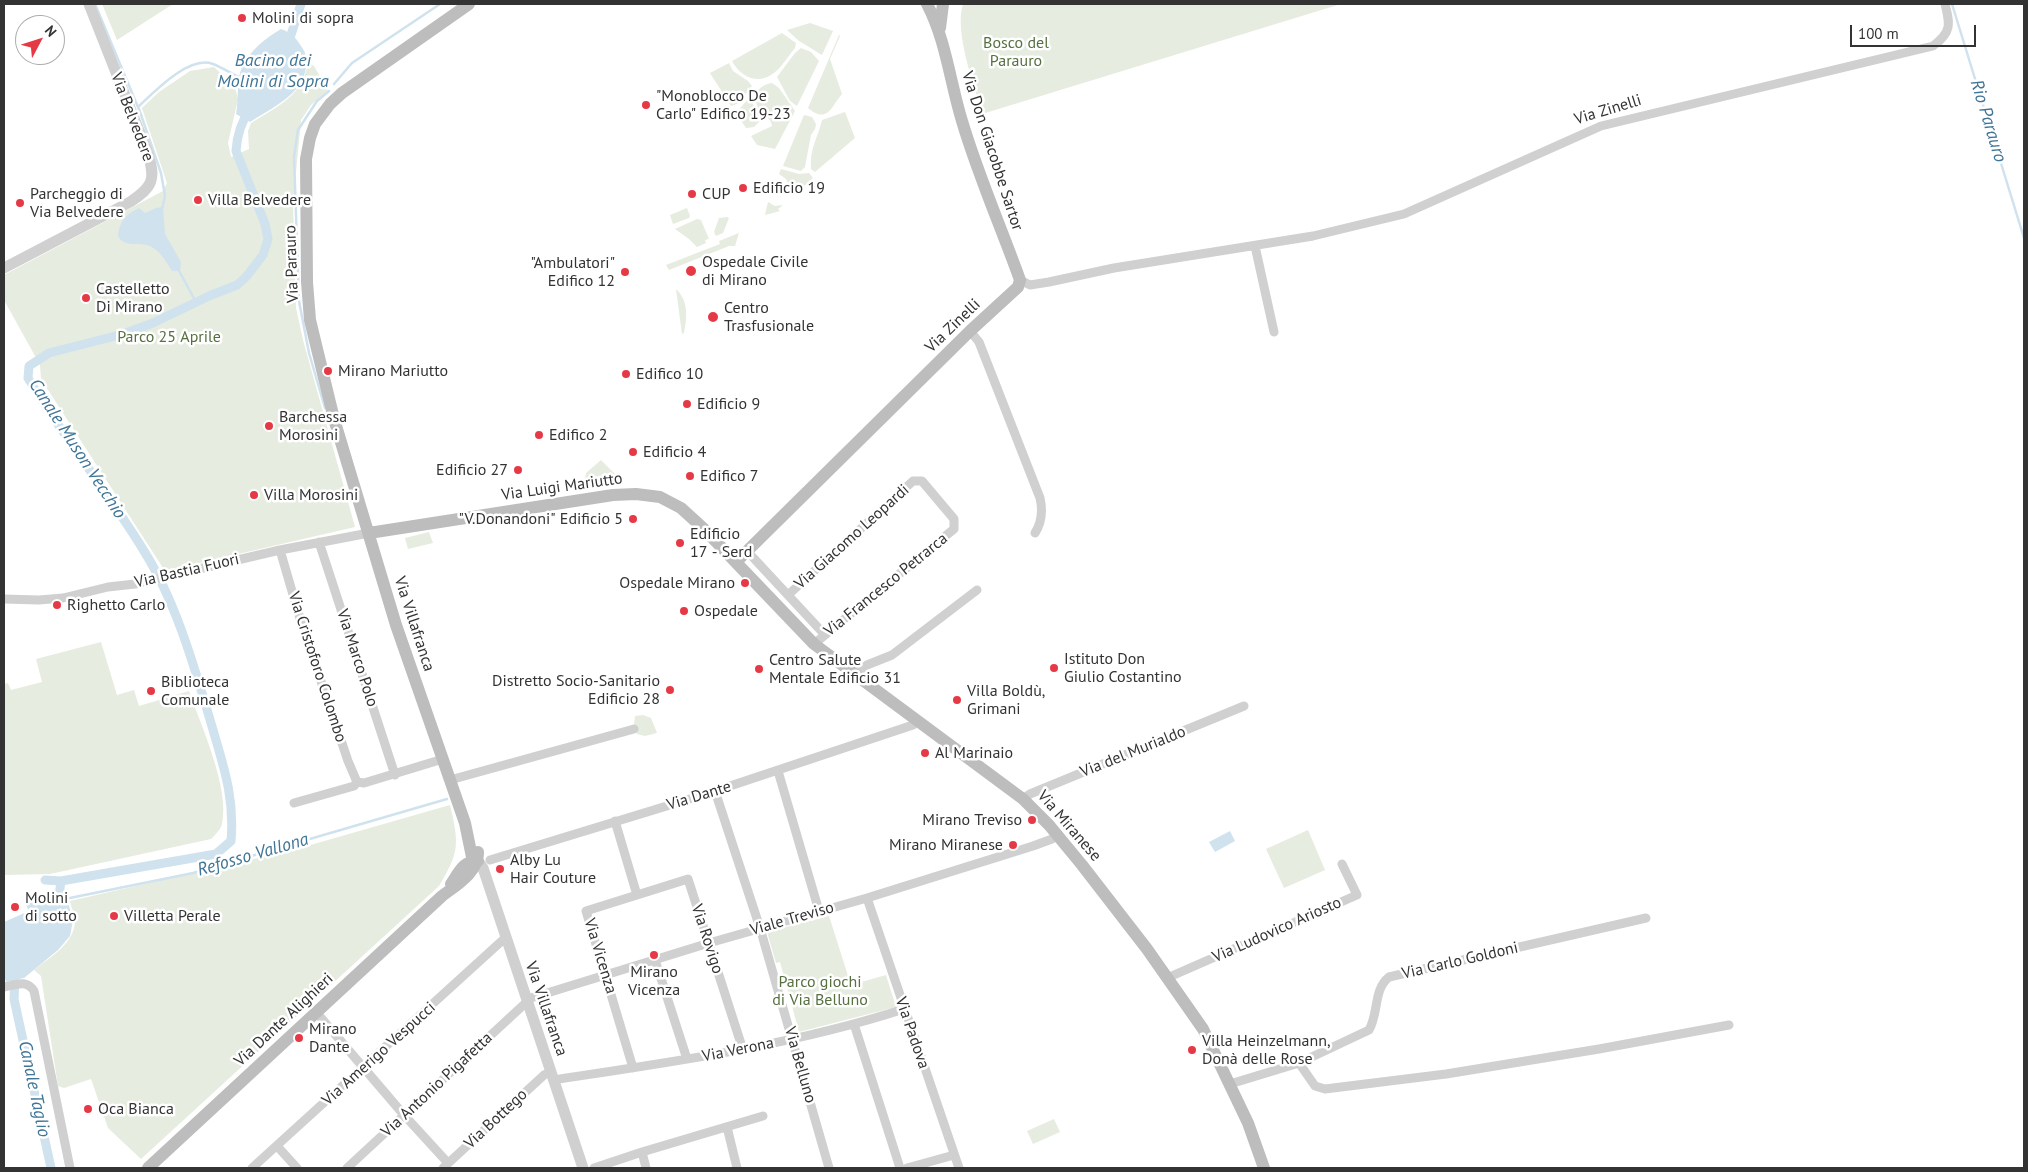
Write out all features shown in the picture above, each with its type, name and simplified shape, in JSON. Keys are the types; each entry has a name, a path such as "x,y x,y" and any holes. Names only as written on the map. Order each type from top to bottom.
{"main road":[{"name":"Via Parauro","path":"369,533 334,419 310,320 307,282 306,169 310,138 315,124 324,111 342,92 469,4"},
{"name":"Via Don Giacobbe Sartor","path":"927,4 940,31 963,123 1020,280"},
{"name":"Via Don Giacobbe Sartor","path":"940,31 943,4"},
{"name":"Via Zinelli","path":"736,562 970,331 1018,287 1020,280"},
{"name":"Via Luigi Mariutto","path":"369,533 613,494 647,494 660,497 681,508 736,562"},
{"name":"Via Villafranca","path":"369,533 396,625 450,780 466,823 484,860"},
{"name":"Via Miranese","path":"736,562 814,644 1023,799 1057,834 1096,883 1203,1029 1248,1123 1264,1168"},
{"name":"Via Villafranca","path":"459,870 465,847 466,823"},
{"path":"459,870 471,861 484,860"},
{"name":"Via Dante Alighieri","path":"148,1168 442,896 484,860"},
{"name":"Via Dante Alighieri","path":"442,896 459,870"}],"street":[{"name":"Via Belvedere","path":"4,268 130,202 151,184 153,172 147,151 88,4"},
{"name":"Via Zinelli","path":"1020,280 1030,285 1114,268 1313,236 1404,214 1601,126 1933,46 1948,32 1949,21 1945,4"},
{"path":"1255,246 1274,332"},
{"path":"970,331 979,342 1040,498 1042,506 1040,524 1035,533"},
{"name":"Via Giacomo Leopardi","path":"788,595 917,480"},
{"name":"Via Francesco Petrarca","path":"814,644 954,529 954,519 922,481 917,480"},
{"name":"Via Bastia Fuori","path":"4,599 39,600 63,598 108,587 135,584 280,550 369,533"},
{"name":"Via Marco Polo","path":"319,542 394,774"},
{"name":"Via Cristoforo Colombo","path":"280,550 301,622 348,761 357,782"},
{"path":"748,551 825,635"},
{"path":"854,675 867,665 892,655 977,590"},
{"name":"Via del Murialdo","path":"1023,799 1030,794 1244,706"},
{"name":"Via Dante","path":"484,860 778,771 913,726 917,720"},
{"path":"450,780 634,729"},
{"path":"294,803 354,786 357,782 364,783 443,759"},
{"path":"778,771 819,911"},
{"name":"Via Belluno","path":"715,791 760,928 829,1168"},
{"path":"615,821 637,895"},
{"name":"Viale Treviso","path":"526,1001 606,974 866,898 1033,846 1057,834"},
{"name":"Via Villafranca","path":"484,860 483,868 505,938 583,1168"},
{"name":"Via Ludovico Ariosto","path":"1167,978 1357,895 1342,864"},
{"name":"Via Rovigo","path":"637,895 688,880 743,1050"},
{"name":"Via Vicenza","path":"633,1068 586,911 637,895"},
{"name":"Via Padova","path":"866,898 958,1168"},
{"name":"Via Carlo Goldoni","path":"1230,1084 1299,1063 1369,1030 1373,1023 1378,992 1383,982 1390,977 1646,918"},
{"name":"Via Amerigo Vespucci","path":"252,1168 505,938"},
{"name":"Via Verona","path":"655,960 687,1059"},
{"path":"4,987 25,983 30,985 34,991 70,1168"},
{"name":"Via Antonio Pigafetta","path":"347,1168 526,1001"},
{"name":"Via Verona","path":"552,1076 633,1068 743,1050 854,1024 904,1009"},
{"path":"316,1012 446,1166"},
{"path":"854,1024 900,1168"},
{"path":"1299,1063 1315,1086 1322,1089 1446,1074 1729,1025"},
{"name":"Via Bottego","path":"446,1166 544,1075 552,1076"},
{"path":"594,1168 763,1116"},
{"path":"727,1127 737,1168"},
{"path":"277,1146 297,1168"},
{"path":"642,1152 646,1168"},
{"path":"907,1168 954,1155"}],"green space":[{"path":"102,4 173,4 117,40"},
{"name":"Bosco del Parauro","path":"963,4 1341,4 982,114 963,43 961,16"},
{"path":"810,23 833,31 822,55 799,41 787,30"},
{"path":"782,33 796,43 795,48 771,75 765,78 754,79 743,74 735,66 732,61"},
{"path":"839,35 830,59 842,94 829,112 820,115 808,108"},
{"path":"801,48 811,52 819,61 797,106 790,101 777,77"},
{"name":"Parco 25 Aprile","path":"308,62 314,66 328,90 311,105 301,120 293,204 296,308 303,340 355,527 165,571 41,379 40,365 4,300 4,275 163,191 167,183 142,108 159,92 190,71 214,67 235,87 238,99 228,143 231,157 249,149 248,131 251,123 280,105 295,92 305,74"},
{"path":"729,63 733,71 752,86 737,104 731,106 710,73"},
{"path":"772,83 779,88 795,111 775,149 757,145 751,136 772,126 769,119 757,106 756,97 759,89"},
{"path":"748,99 751,100 761,120 754,127 746,128 736,113"},
{"path":"845,112 855,138 815,172 811,169 811,156 822,120"},
{"path":"804,115 812,117 816,124 811,135 805,167 801,171 783,166"},
{"path":"781,169 799,174 809,173 813,178 794,195 786,179 779,174"},
{"path":"768,202 775,206 783,205 778,209 780,211 765,215"},
{"path":"687,208 689,218 673,224 670,215"},
{"path":"719,218 729,218 723,233 716,236 714,232"},
{"path":"697,219 701,220 709,239 705,240 706,243 697,247 675,229"},
{"path":"739,233 735,246 729,246 669,270 666,265 720,244 719,241"},
{"path":"676,289 683,299 686,310 684,333 682,334"},
{"path":"601,460 616,475 591,481 585,479 586,473"},
{"path":"429,532 433,543 408,549 405,538"},
{"path":"101,642 117,695 134,690 139,706 189,691 218,775 223,809 221,826 211,839 50,874 4,875 4,684 8,683 11,690 42,682 36,659"},
{"path":"643,715 651,718 657,733 645,736 637,734 634,725 635,716"},
{"path":"450,805 455,829 456,847 451,864 439,886 141,1159 108,1128 91,1079 64,1088 58,1086 41,976 34,970 54,955 71,936 75,920 70,901 293,850"},
{"path":"1308,830 1325,870 1284,888 1266,849"},
{"name":"Parco giochi di Via Belluno","path":"829,916 851,985 886,975 896,1007 799,1032 780,962 776,963 767,932"},
{"path":"1054,1119 1060,1132 1033,1144 1027,1131"}],"water":[{"name":"Bacino dei Molini di Sopra","path":"281,29 294,37 304,51 306,67 304,77 285,100 250,122 236,114 240,72 245,61 254,50 264,40"},
{"path":"163,207 165,234 181,262 180,271 172,271 155,249 143,244 124,242 118,236 122,222 134,211 139,208 145,213"},
{"path":"1230,831 1235,841 1215,852 1209,842"},
{"path":"47,894 66,896 73,920 70,936 58,950 24,978 6,982 4,976 4,922 29,911 25,903"}],"waterway":[{"path":"95,4 140,112 161,173 165,196 162,209"},
{"name":"Canale Muson Vecchio","path":"288,44 301,4"},
{"name":"Refosso Vallona","path":"334,84 352,63 440,4"},
{"name":"Rio Parauro","path":"1952,4 2024,238"},
{"path":"138,107 172,76 193,65 213,64 241,78"},
{"name":"Refosso Vallona","path":"325,408 309,353 299,301 294,157 298,130 317,101 329,91"},
{"name":"Canale Muson Vecchio","path":"45,880 61,881 216,854 231,841 230,795 224,767 191,657 166,591 130,529 28,378 29,366 49,353 123,334 153,323 209,296 237,285 246,277 263,255 268,239 265,224 236,151 240,129 250,109"},
{"path":"178,269 196,302"},
{"name":"Refosso Vallona","path":"65,899 193,873 447,799"},
{"path":"55,905 59,896 61,881"},
{"name":"Canale Taglio","path":"15,978 14,999 51,1168"}],"place":[{"name":"Molini di sopra","path":"242,18"},
{"name":"\"Monoblocco De Carlo\" Edifico 19-23","path":"646,105"},
{"name":"Edificio 19","path":"743,188"},
{"name":"CUP","path":"692,194"},
{"name":"Villa Belvedere","path":"198,200"},
{"name":"Parcheggio di Via Belvedere","path":"20,203"},
{"name":"Ospedale Civile di Mirano","path":"691,271"},
{"name":"\"Ambulatori\" Edifico 12","path":"625,272"},
{"name":"Castelletto Di Mirano","path":"86,298"},
{"name":"Centro Trasfusionale","path":"713,317"},
{"name":"Mirano Mariutto","path":"328,371"},
{"name":"Edifico 10","path":"626,374"},
{"name":"Edificio 9","path":"687,404"},
{"name":"Barchessa Morosini","path":"269,426"},
{"name":"Edifico 2","path":"539,435"},
{"name":"Edificio 4","path":"633,452"},
{"name":"Edificio 27","path":"518,470"},
{"name":"Edifico 7","path":"690,476"},
{"name":"Villa Morosini","path":"254,495"},
{"name":"\"V.Donandoni\" Edificio 5","path":"633,519"},
{"name":"Edificio 17 - Serd","path":"680,543"},
{"name":"Ospedale Mirano","path":"745,583"},
{"name":"Righetto Carlo","path":"57,605"},
{"name":"Ospedale","path":"684,611"},
{"name":"Istituto Don Giulio Costantino","path":"1054,668"},
{"name":"Centro Salute Mentale Edificio 31","path":"759,669"},
{"name":"Distretto Socio-Sanitario Edificio 28","path":"670,690"},
{"name":"Biblioteca Comunale","path":"151,691"},
{"name":"Villa Boldù, Grimani","path":"957,700"},
{"name":"Al Marinaio","path":"925,753"},
{"name":"Mirano Treviso","path":"1032,820"},
{"name":"Mirano Miranese","path":"1013,845"},
{"name":"Alby Lu Hair Couture","path":"500,869"},
{"name":"Molini di sotto","path":"15,907"},
{"name":"Villetta Perale","path":"114,916"},
{"name":"Mirano Vicenza","path":"654,955"},
{"name":"Mirano Dante","path":"299,1038"},
{"name":"Villa Heinzelmann, Donà delle Rose","path":"1192,1050"},
{"name":"Oca Bianca","path":"88,1109"}]}
